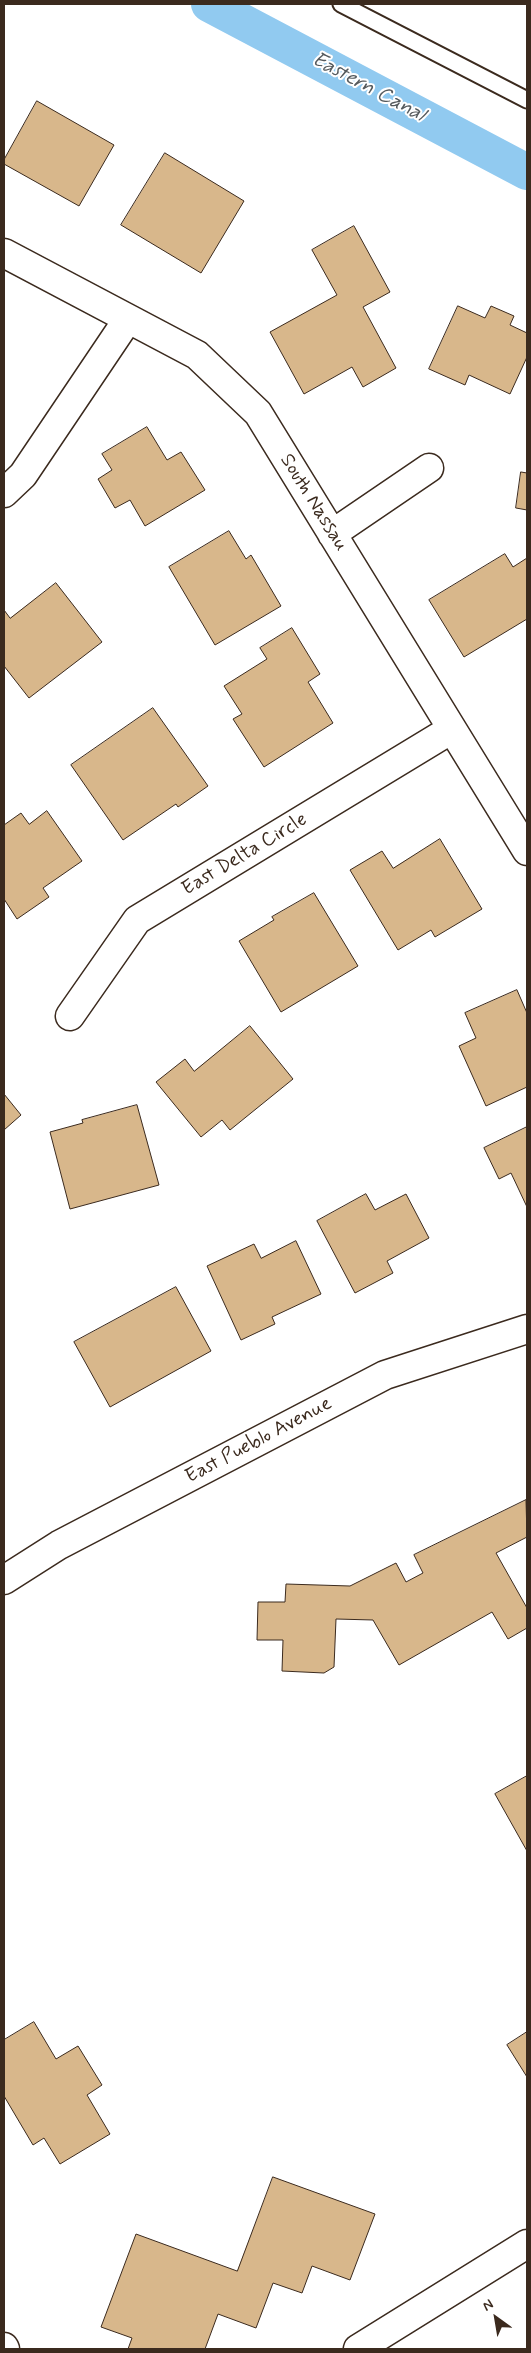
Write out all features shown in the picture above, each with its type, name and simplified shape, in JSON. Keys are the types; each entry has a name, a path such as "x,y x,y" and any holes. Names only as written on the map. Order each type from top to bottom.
{"street":[{"name":"South Nassau","path":"4,254 197,354 258,413 527,851"},
{"path":"4,493 22,475 128,319"},
{"path":"332,534 430,468"},
{"name":"East Delta Circle","path":"70,1016 138,920 452,729"},
{"name":"East Pueblo Avenue","path":"4,1580 59,1545 385,1375 527,1329"},
{"path":"358,2349 527,2244"}],"lane":[{"path":"341,4 527,100"}],"building":[{"path":"37,101 114,145 79,206 4,164 4,160"},
{"path":"165,153 244,201 201,273 121,225"},
{"path":"354,226 390,292 363,307 396,368 363,387 352,367 304,394 270,332 337,295 312,250"},
{"path":"458,306 485,318 491,306 514,316 510,325 527,333 527,357 510,394 469,375 465,385 429,369"},
{"path":"147,427 167,460 181,452 205,490 145,526 130,500 115,508 98,479 112,470 102,454"},
{"path":"521,472 527,473 527,510 516,508"},
{"path":"229,531 246,559 251,555 281,606 215,645 169,567"},
{"path":"505,554 513,567 527,558 527,619 464,657 429,600"},
{"path":"56,583 102,642 29,698 4,666 4,610 10,618"},
{"path":"292,628 320,674 308,682 333,723 264,767 233,719 242,714 224,686 267,659 260,648"},
{"path":"153,708 208,786 178,807 176,804 123,840 71,765"},
{"path":"47,811 82,861 43,888 49,897 17,919 4,899 4,825 21,813 29,824"},
{"path":"440,839 482,909 435,937 431,930 398,950 350,870 382,851 393,868"},
{"path":"314,893 358,966 281,1012 239,941 274,920 272,917"},
{"path":"517,990 527,1013 527,1087 486,1106 459,1046 476,1038 465,1013"},
{"path":"250,1026 293,1079 230,1130 222,1120 201,1137 156,1082 185,1059 194,1071"},
{"path":"4,1094 21,1115 4,1130"},
{"path":"137,1105 159,1185 70,1209 50,1132 83,1123 82,1120"},
{"path":"527,1127 527,1207 511,1173 499,1179 484,1148"},
{"path":"366,1194 375,1210 406,1194 429,1238 387,1261 393,1273 355,1293 317,1221"},
{"path":"296,1241 321,1294 272,1317 275,1324 241,1340 207,1266 254,1244 261,1258"},
{"path":"176,1287 211,1351 110,1407 74,1342"},
{"path":"526,1500 527,1537 496,1553 527,1608 527,1628 508,1639 492,1612 399,1665 373,1620 336,1619 334,1667 324,1673 282,1671 283,1640 257,1640 258,1602 285,1602 286,1584 350,1586 396,1563 406,1582 423,1573 414,1555"},
{"path":"527,1776 527,1851 495,1794"},
{"path":"34,2022 56,2059 78,2046 102,2085 87,2095 110,2134 60,2164 44,2138 33,2145 4,2096 4,2040"},
{"path":"527,2032 527,2077 507,2045"},
{"path":"273,2177 375,2214 350,2280 312,2266 302,2293 273,2283 256,2328 218,2314 205,2349 128,2349 132,2338 101,2327 136,2234 237,2271"}],"waterway":[{"name":"Eastern Canal","path":"209,4 527,172"}]}
